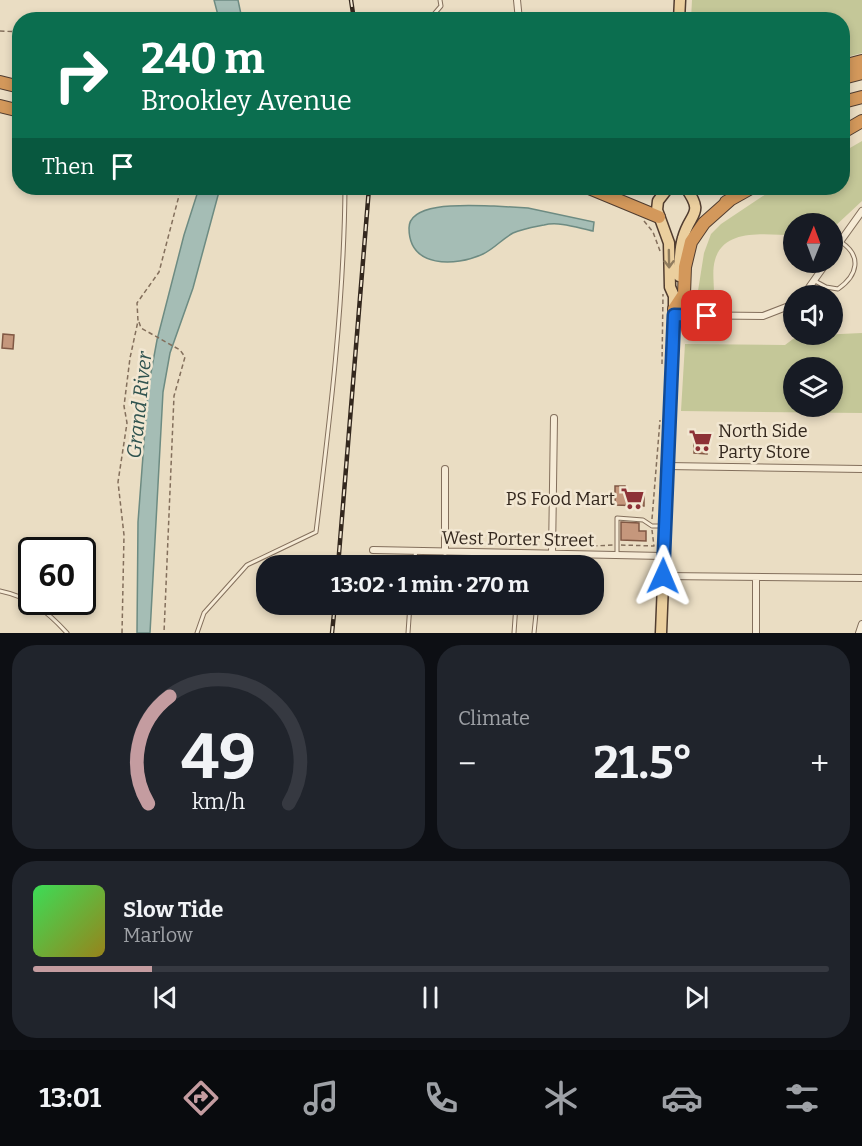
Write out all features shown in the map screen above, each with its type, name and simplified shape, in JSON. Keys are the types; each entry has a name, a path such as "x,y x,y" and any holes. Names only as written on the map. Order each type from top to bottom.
{"highway":[{"path":"609,195 661,220"},
{"path":"691,221 738,195"},
{"path":"674,307 684,294 686,259 691,242 704,223 731,199"}],"main road":[{"path":"663,195 657,204 669,243 670,286 674,307"},
{"path":"661,633 674,307 679,288 680,248 696,206 690,195"},
{"path":"661,220 675,227 691,221"}],"street":[{"path":"843,237 862,211"},
{"path":"812,285 820,273"},
{"path":"674,307 763,316 783,308"},
{"path":"552,554 554,418"},
{"path":"667,466 862,469"},
{"path":"445,469 445,552"},
{"name":"West Porter Street","path":"373,550 663,556"},
{"path":"663,576 862,579"},
{"path":"756,577 756,633"},
{"path":"859,633 862,624"}],"lane":[{"path":"197,633 204,614 247,565 316,532 328,431 345,241 345,195"},
{"path":"815,281 826,287 837,289 852,275 856,257 853,249 843,243"},
{"path":"617,555 617,518 644,520 652,526 664,526"},
{"path":"0,591 23,596 54,619 67,633"},
{"path":"408,633 409,615"},
{"path":"514,633 515,615"},
{"path":"534,633 536,615"}],"path":[{"path":"122,633 124,535 118,482 127,423 124,405 130,358 138,321 137,303 159,272 179,195"},
{"path":"646,213 644,221 653,232 661,256"},
{"path":"662,366 663,287"},
{"path":"138,321 141,328 155,338 180,350 185,357 174,396 164,633"},
{"path":"593,546 654,546 652,526 660,411"}],"green space":[{"path":"692,0 862,0 862,53 850,56 850,12 691,12"},
{"path":"862,141 862,201 843,219 843,213 783,213 783,235 748,235 727,242 720,249 715,260 714,293 698,291 704,253 711,234 721,224 764,195 850,195 850,148"},
{"path":"862,333 862,413 843,413 843,357 783,357 783,412 681,411 685,344 843,345 843,334"}],"water":[{"path":"214,0 238,0 241,12 217,12"},
{"name":"Grand River","path":"197,195 218,195 193,288 170,353 163,392 150,633 137,633 138,522 148,389 157,340"},
{"path":"444,206 528,208 594,222 593,231 556,224 532,227 513,233 483,254 460,261 447,262 425,257 417,251 411,241 409,228 412,219 419,213"}],"building":[{"path":"3,334 14,335 13,349 2,348"},
{"path":"694,433 705,433 707,454 694,453"},
{"path":"615,486 625,486 625,491 644,492 644,506 615,505"},
{"path":"621,522 639,523 639,531 646,531 646,541 621,540"}],"railway":[{"path":"351,0 353,12"},
{"path":"339,555 368,195"},
{"path":"332,633 334,615"}],"place":[{"name":"North Side Party Store","path":"700,441"},
{"name":"PS Food Mart","path":"633,499"}],"route":[{"path":"663,576 674,315 707,316"}]}
